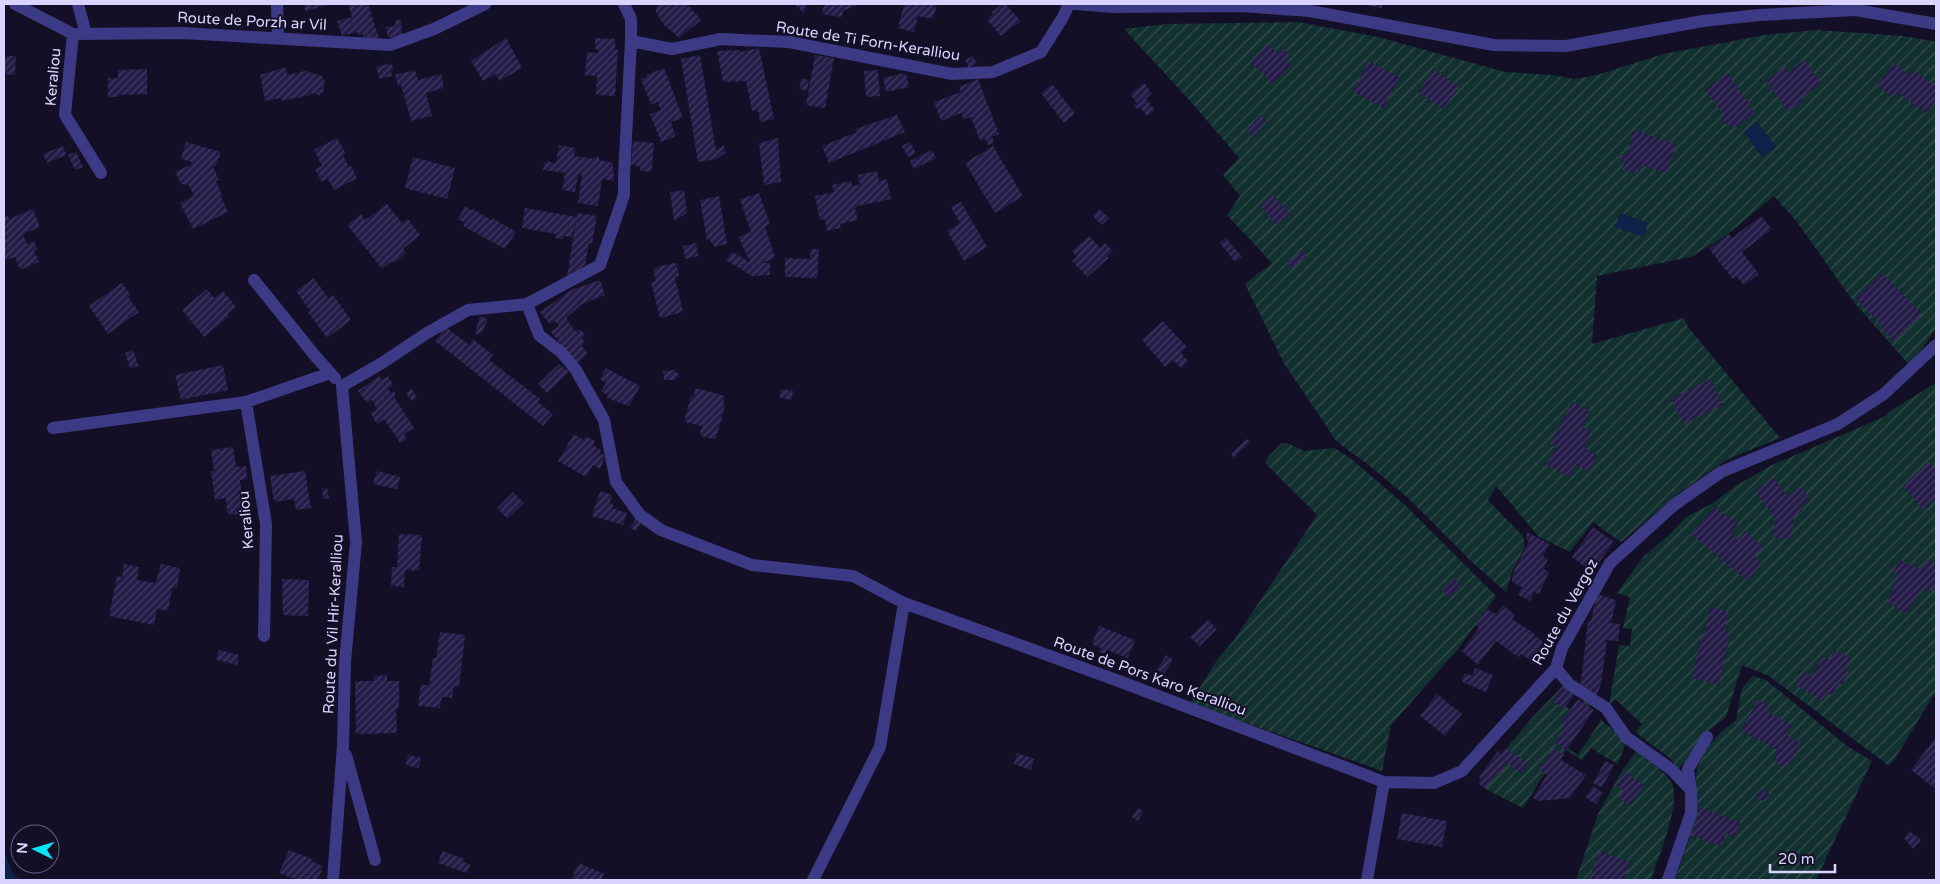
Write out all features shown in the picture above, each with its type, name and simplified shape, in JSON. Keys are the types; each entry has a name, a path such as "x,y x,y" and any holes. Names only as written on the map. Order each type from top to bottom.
{"street":[{"name":"Route de Porzh ar Vil","path":"15,4 73,34 183,33 390,45 434,29 485,4"},
{"path":"78,4 86,34"},
{"path":"278,4 278,38"},
{"path":"254,280 316,358 342,386 468,310 527,304 600,265 624,195 631,19 624,4"},
{"name":"Route de Ti Forn-Keralliou","path":"631,41 672,49 721,39 789,42 952,74 993,72 1041,52 1069,4"},
{"path":"1075,4 1116,7 1240,6 1310,11 1494,45 1566,46 1758,9 1856,10 1936,24"},
{"name":"Keraliou","path":"73,34 65,115 101,173"},
{"name":"Route de Pors Karo Keralliou","path":"527,304 539,335 561,352 576,370 604,420 616,482 640,515 661,530 752,565 853,576 904,603 1124,683 1384,782"},
{"name":"Route du Vergoz","path":"1384,782 1434,783 1462,771 1556,668 1562,648 1610,563 1674,505 1721,472 1838,424 1884,394 1936,345"},
{"path":"53,428 246,402 330,373"},
{"name":"Route du Vil Hir-Keralliou","path":"332,880 343,746 345,662 356,542 342,386"},
{"name":"Keraliou","path":"246,402 266,524 264,636"},
{"path":"813,880 880,747 904,603"},
{"path":"1556,668 1569,684 1606,708 1626,737 1672,770 1691,790"},
{"path":"1668,880 1691,813 1691,790 1688,769 1707,736"},
{"path":"343,746 375,860"},
{"path":"1367,880 1384,782"}],"green space":[{"path":"1298,22 1378,37 1505,72 1553,75 1574,79 1597,75 1663,54 1765,35 1816,30 1904,36 1936,42 1936,328 1910,366 1853,301 1797,222 1774,196 1724,237 1691,257 1597,276 1592,344 1684,318 1688,327 1780,438 1728,459 1679,493 1621,542 1593,522 1570,552 1539,537 1496,486 1488,500 1523,536 1525,547 1512,572 1506,592 1473,563 1408,498 1337,442 1285,365 1245,284 1272,263 1227,215 1240,196 1223,175 1239,158 1124,29 1167,24"},
{"path":"1936,383 1936,691 1893,762 1888,765 1769,676 1742,665 1726,717 1702,736 1685,762 1678,769 1671,759 1635,732 1642,724 1615,699 1609,705 1619,645 1630,646 1632,629 1623,628 1630,597 1617,593 1643,557 1670,534 1686,517 1713,503 1737,485 1772,465 1886,416 1890,411"},
{"path":"1282,443 1287,443 1304,451 1334,448 1350,458 1404,504 1496,596 1458,649 1391,725 1382,771 1190,703 1217,660 1234,640 1317,515 1265,463"},
{"path":"1752,676 1766,680 1847,746 1872,761 1816,880 1675,880 1689,839 1693,818 1697,768 1706,748 1736,720 1742,689"},
{"path":"1564,685 1574,692 1565,706 1576,713 1586,700 1590,704 1574,728 1568,748 1578,755 1601,720 1627,741 1617,764 1591,748 1582,760 1566,750 1552,775 1546,771 1523,808 1487,790 1479,781 1531,719"},
{"path":"1636,752 1664,773 1671,782 1674,791 1672,816 1651,880 1576,880 1598,814 1623,769"}],"water":[{"path":"1757,122 1776,147 1762,157 1744,132"},
{"path":"1620,213 1648,223 1644,237 1615,227"},
{"path":"4,851 10,866 10,874 13,874 20,880 4,880"}],"building":[{"path":"304,4 331,4 305,11"},
{"path":"348,4 368,4 379,38 364,39 363,34 358,35 357,32 342,36 337,21 352,17"},
{"path":"660,4 687,4 701,20 679,38 665,26 656,13 656,7"},
{"path":"794,4 806,4 804,13"},
{"path":"824,4 855,4 856,6 843,11 842,17 822,14"},
{"path":"904,4 937,4 933,19 918,16 914,32 898,28"},
{"path":"1002,4 1005,4 1021,21 1001,36 987,20 993,14 991,13"},
{"path":"1368,4 1382,4 1382,8 1368,6"},
{"path":"395,20 401,20 402,37 388,37 385,27 395,26"},
{"path":"506,38 522,68 499,81 496,74 483,81 471,61"},
{"path":"595,38 615,39 615,50 618,50 615,96 596,95 597,76 585,75 587,52 598,53 598,49 595,49"},
{"path":"1268,44 1278,53 1283,48 1290,54 1285,60 1291,66 1273,84 1250,62"},
{"path":"759,48 774,119 760,122 758,110 752,111 746,81 723,82 717,51 740,50 740,52"},
{"path":"700,55 716,150 724,145 725,153 717,159 698,162 681,59"},
{"path":"815,55 834,58 825,108 806,105"},
{"path":"16,56 15,75 4,74 4,58"},
{"path":"973,56 977,63 969,68 965,60"},
{"path":"1804,60 1821,83 1801,98 1803,100 1788,111 1766,81 1784,67 1788,72"},
{"path":"1368,61 1399,77 1384,108 1353,92"},
{"path":"391,63 394,70 391,71 392,76 380,79 376,67"},
{"path":"1894,63 1909,75 1914,70 1931,84 1936,78 1936,101 1926,114 1897,92 1892,97 1877,85"},
{"path":"286,67 287,75 305,71 322,76 325,81 323,92 319,95 309,93 310,95 282,101 281,98 265,101 260,75"},
{"path":"664,68 683,118 671,122 675,134 674,137 661,142 650,114 661,110 657,102 651,105 641,79"},
{"path":"147,69 147,94 108,97 108,78 118,78 118,70"},
{"path":"1434,69 1459,87 1443,109 1418,92"},
{"path":"415,70 418,80 441,74 444,88 426,93 432,116 411,121 401,85 398,86 395,75"},
{"path":"878,70 880,96 866,97 864,71"},
{"path":"906,73 909,87 886,92 883,78"},
{"path":"1727,73 1755,113 1737,127 1728,126 1721,117 1724,115 1705,90"},
{"path":"802,78 809,80 807,91 799,89"},
{"path":"978,79 999,134 992,137 994,143 988,145 985,139 980,141 971,117 964,120 961,113 941,121 934,102 961,92 959,87"},
{"path":"1144,83 1152,93 1146,99 1155,110 1147,116 1140,107 1137,109 1134,105 1137,103 1130,94"},
{"path":"1052,84 1075,114 1064,123 1041,93"},
{"path":"897,115 905,132 829,163 822,146 857,132 855,129"},
{"path":"1260,115 1267,121 1253,137 1247,131"},
{"path":"1634,130 1676,144 1667,173 1640,165 1637,174 1622,169 1625,160 1619,158 1620,154 1626,156"},
{"path":"337,138 346,154 343,155 349,167 351,166 357,178 334,190 328,179 322,182 315,169 322,166 314,150"},
{"path":"778,138 781,182 764,185 759,143"},
{"path":"633,141 654,143 652,170 649,172 641,171 639,166 631,165"},
{"path":"186,142 221,152 216,165 213,167 219,180 216,181 221,196 228,212 193,229 180,203 194,196 189,185 181,184 175,172 192,164 192,162 181,159"},
{"path":"910,142 916,153 908,157 902,146"},
{"path":"559,145 575,148 574,156 594,159 594,157 599,157 599,160 613,163 614,181 602,179 598,206 578,203 582,175 578,175 575,192 562,190 565,173 543,170 545,161 556,163"},
{"path":"63,146 66,155 47,163 43,154"},
{"path":"993,146 1023,196 995,213 965,163"},
{"path":"932,150 936,158 914,169 910,161"},
{"path":"76,152 83,167 75,170 68,155"},
{"path":"413,157 455,168 447,199 405,188"},
{"path":"877,171 879,181 887,179 891,199 857,206 855,209 858,220 840,224 841,228 827,231 825,219 820,220 815,196 834,192 832,185 851,181 852,186 860,185 858,175"},
{"path":"684,190 687,213 674,221 670,192"},
{"path":"759,193 770,224 765,226 775,258 762,263 770,263 770,275 752,276 726,260 732,252 751,263 738,237 751,232 740,199"},
{"path":"1273,195 1290,214 1276,225 1260,206"},
{"path":"719,196 727,244 715,247 709,239 707,240 700,200"},
{"path":"961,202 987,247 964,261 947,231 960,223 951,207"},
{"path":"387,204 402,223 408,219 420,235 403,249 406,253 394,263 392,261 382,269 347,225 361,214 365,220"},
{"path":"465,206 491,220 492,218 516,232 505,249 463,226 465,223 458,219"},
{"path":"525,208 577,217 577,213 597,216 592,244 589,243 585,265 567,277 576,220 572,237 555,238 556,234 522,228"},
{"path":"33,209 40,227 23,234 27,244 34,241 37,249 34,250 39,262 20,270 15,257 4,261 4,217 7,215 9,219"},
{"path":"1099,209 1109,218 1102,225 1093,216"},
{"path":"1761,216 1772,229 1742,252 1759,274 1744,285 1736,276 1733,279 1709,249 1729,234 1732,238"},
{"path":"1089,236 1100,248 1105,243 1113,251 1107,256 1109,258 1087,277 1072,261 1077,257 1072,251"},
{"path":"1226,238 1242,257 1235,262 1220,243"},
{"path":"696,243 698,256 685,259 683,246"},
{"path":"811,249 819,249 817,278 785,277 785,258 810,259"},
{"path":"1303,251 1307,257 1291,268 1287,262"},
{"path":"676,263 679,276 675,277 683,312 660,318 651,282 656,281 653,270 659,266"},
{"path":"1882,273 1922,314 1894,341 1855,298"},
{"path":"314,278 328,298 333,295 351,320 327,338 308,312 310,311 296,291"},
{"path":"600,280 605,295 582,304 567,317 567,320 576,332 580,329 585,335 582,338 585,343 582,346 588,354 577,364 551,332 559,326 555,321 550,324 540,312 571,290"},
{"path":"122,283 131,295 128,297 139,312 108,334 89,306"},
{"path":"207,289 214,298 223,291 236,307 228,314 229,316 204,337 182,310"},
{"path":"480,316 488,319 482,333 480,332 479,335 475,333"},
{"path":"1163,321 1187,347 1181,353 1188,361 1181,368 1173,360 1165,367 1142,340"},
{"path":"446,327 469,345 473,339 493,355 489,360 540,399 538,402 553,414 543,426 435,341"},
{"path":"133,350 139,366 130,368 125,353"},
{"path":"559,364 569,372 547,393 538,384"},
{"path":"223,365 228,390 181,400 175,375"},
{"path":"606,368 640,386 629,406 607,398 608,395 601,391 606,383 600,379"},
{"path":"676,370 676,373 679,373 679,377 676,377 676,380 664,380 663,371"},
{"path":"379,376 382,380 388,376 393,385 388,389 391,393 394,391 396,395 394,397 414,428 404,434 407,439 400,443 384,419 377,424 371,414 377,409 372,400 367,403 358,391"},
{"path":"1710,379 1723,405 1684,424 1671,399"},
{"path":"696,388 725,396 723,404 725,405 716,439 701,436 702,426 684,422 691,396 693,397"},
{"path":"412,389 417,398 412,401 406,393"},
{"path":"781,389 793,391 791,400 779,397"},
{"path":"1572,402 1590,411 1582,427 1592,432 1584,448 1597,455 1589,471 1575,465 1569,477 1547,465 1556,447 1550,444"},
{"path":"574,434 583,440 586,436 595,441 593,445 601,450 600,453 605,456 600,469 593,465 586,477 558,461"},
{"path":"1247,439 1250,442 1234,458 1231,454"},
{"path":"233,447 236,467 246,466 247,479 240,480 244,513 231,515 227,512 226,498 215,500 211,471 214,471 211,450"},
{"path":"1929,462 1936,470 1936,499 1923,510 1903,486"},
{"path":"305,471 311,508 296,510 294,499 274,502 270,476"},
{"path":"377,471 400,477 397,489 373,484"},
{"path":"1773,477 1787,496 1800,486 1810,499 1799,507 1803,511 1794,517 1790,540 1773,537 1775,518 1755,491"},
{"path":"327,488 329,498 323,499 322,489"},
{"path":"600,491 612,495 610,503 614,507 612,508 627,513 623,525 592,516"},
{"path":"513,492 524,503 507,519 497,508"},
{"path":"1716,506 1738,525 1731,533 1738,540 1745,531 1763,547 1755,557 1762,563 1747,581 1691,534"},
{"path":"636,518 641,523 636,531 630,528"},
{"path":"1593,527 1614,542 1592,572 1572,557"},
{"path":"1527,532 1549,544 1543,556 1548,559 1543,569 1549,572 1539,594 1534,592 1530,601 1518,595 1522,587 1512,582 1513,573 1529,541 1526,539"},
{"path":"399,534 422,535 419,571 405,570 404,587 391,586 392,567 397,567"},
{"path":"1900,560 1922,570 1926,562 1931,561 1936,564 1936,584 1931,592 1924,587 1906,614 1887,602 1894,589 1892,587 1899,575 1893,572"},
{"path":"124,564 139,567 137,580 156,583 161,564 180,568 177,588 172,588 168,611 157,609 154,625 109,616 117,576 122,577"},
{"path":"1454,578 1461,586 1449,597 1442,590"},
{"path":"282,579 309,580 308,616 283,615"},
{"path":"1597,594 1616,600 1611,623 1620,624 1618,641 1607,640 1601,684 1596,697 1580,689 1588,621 1591,621"},
{"path":"1503,605 1515,615 1512,619 1535,634 1527,645 1535,636 1550,647 1537,665 1521,654 1518,657 1496,641 1478,665 1462,651 1479,628 1475,625 1487,609 1496,614"},
{"path":"1711,607 1729,612 1725,630 1729,631 1728,644 1719,684 1692,678 1701,637 1703,638"},
{"path":"1208,620 1217,629 1200,646 1190,637"},
{"path":"1099,626 1135,640 1128,658 1107,650 1105,654 1099,652 1101,648 1092,644"},
{"path":"440,632 465,635 459,687 454,686 452,698 442,697 440,708 418,706 421,685 429,685 433,658 436,658"},
{"path":"219,650 239,655 237,665 216,660"},
{"path":"1835,650 1851,658 1845,668 1849,672 1842,685 1839,683 1833,695 1827,692 1822,701 1796,685 1804,671 1812,676 1823,656 1830,660"},
{"path":"1166,655 1173,660 1164,674 1157,670"},
{"path":"1475,668 1493,675 1486,692 1462,682 1465,673 1472,676"},
{"path":"387,675 387,681 399,681 399,709 396,709 397,733 356,734 355,681 374,681 374,676"},
{"path":"1562,687 1574,695 1564,709 1552,701"},
{"path":"1437,694 1462,714 1445,736 1420,716"},
{"path":"1578,699 1594,710 1566,751 1555,743 1565,726 1561,723"},
{"path":"1758,700 1769,706 1766,711 1792,725 1786,735 1801,743 1790,764 1778,766 1775,756 1778,750 1741,731"},
{"path":"1936,737 1936,789 1911,770"},
{"path":"1506,748 1528,763 1521,773 1505,762 1503,766 1505,768 1500,775 1497,773 1486,789 1478,783 1481,779 1479,777 1498,751 1502,754"},
{"path":"1553,748 1564,755 1561,760 1586,775 1570,798 1539,801 1533,798 1547,775 1539,770"},
{"path":"1017,753 1034,759 1031,770 1014,764"},
{"path":"408,755 421,758 419,768 406,765"},
{"path":"1605,761 1614,765 1602,788 1593,783"},
{"path":"1625,772 1644,785 1630,806 1618,797 1623,790 1616,785"},
{"path":"1593,786 1603,793 1596,804 1585,797"},
{"path":"1758,789 1769,793 1766,802 1755,798"},
{"path":"1138,808 1143,811 1138,821 1132,817"},
{"path":"1700,808 1740,822 1736,837 1726,834 1722,846 1691,836"},
{"path":"1402,813 1447,821 1442,847 1397,839"},
{"path":"1909,831 1921,840 1913,849 1904,838"},
{"path":"289,850 312,859 311,861 323,866 318,880 298,880 279,873"},
{"path":"442,851 464,859 463,862 470,864 467,873 438,863"},
{"path":"1599,851 1630,862 1624,880 1589,880"},
{"path":"579,863 604,874 602,879 606,880 571,880"}]}
